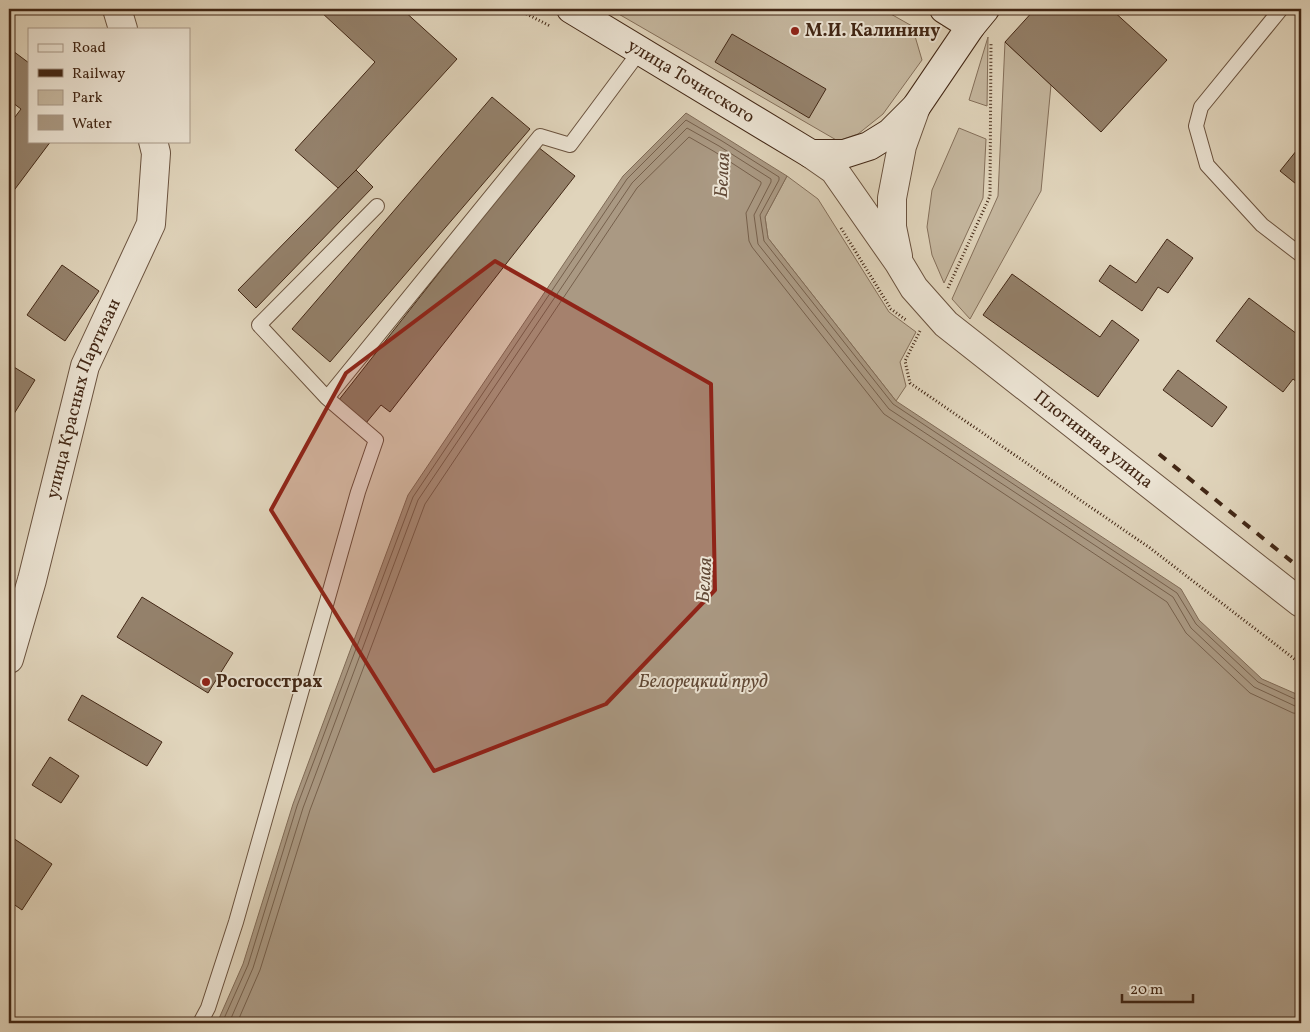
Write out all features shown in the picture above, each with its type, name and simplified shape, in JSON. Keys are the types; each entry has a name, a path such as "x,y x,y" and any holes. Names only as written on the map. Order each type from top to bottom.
{"street":[{"path":"118,9 123,28"},
{"name":"улица Точисского","path":"571,9 811,154 834,170 900,263"},
{"path":"811,154 844,154 869,146 890,133 916,107 982,25 944,9"},
{"path":"900,263 892,227 892,198 902,146 916,107"},
{"name":"улица Красных Партизан","path":"9,659 20,583 84,366 151,224 156,153 153,142"},
{"name":"Плотинная улица","path":"900,263 914,288 946,324 1301,603"},
{"path":"9,602 20,583"}],"lane":[{"path":"1281,9 1201,107 1196,126 1207,165 1262,225 1301,255"},
{"path":"327,398 540,136 570,146 640,51"},
{"path":"200,1023 208,1008 236,922 358,492 376,440 327,398 260,324 377,206"}],"path":[{"path":"946,293 990,196 982,25"},
{"path":"920,330 905,362 910,383 1150,548 1301,664"}],"highlighted area":[{"path":"495,261 711,384 715,590 606,704 434,771 271,510 346,373"}],"green space":[{"path":"610,9 882,9 912,26 922,60 883,114 858,134 838,141"},
{"path":"988,37 987,106 969,100"},
{"path":"1005,42 1051,85 1041,191 970,319 952,299 998,196"},
{"path":"959,128 986,139 983,198 944,283 932,255 927,227 932,190"},
{"path":"787,176 818,199 889,312 916,332 900,362 906,386 896,401 768,238 765,217"}],"water":[{"name":"Белорецкий пруд","path":"686,113 787,176 765,217 768,238 896,401 1181,589 1199,620 1262,679 1301,696 1301,1023 217,1023 243,964 293,804 408,495 623,176"}],"building":[{"path":"323,9 402,9 457,59 338,188 295,150 375,62 321,12"},
{"path":"1035,9 1111,9 1167,60 1101,132 1005,42"},
{"path":"732,34 826,89 809,118 715,62"},
{"path":"9,48 28,62 28,142 50,142 9,197 9,125 21,109 9,100"},
{"path":"492,97 530,129 330,362 292,329"},
{"path":"1301,145 1301,188 1280,171"},
{"path":"538,147 575,176 390,412 381,405 366,423 338,401"},
{"path":"356,170 373,187 256,308 238,290"},
{"path":"1167,239 1193,258 1168,293 1158,287 1142,311 1099,281 1110,265 1136,283"},
{"path":"62,265 99,291 65,341 27,315"},
{"path":"1012,274 1100,337 1112,320 1139,340 1098,397 983,315"},
{"path":"1249,298 1301,337 1301,385 1293,379 1283,392 1216,341"},
{"path":"9,364 35,380 12,417 9,415"},
{"path":"1178,370 1227,407 1212,427 1163,390"},
{"path":"142,597 233,653 208,693 117,637"},
{"path":"82,695 162,742 147,766 68,720"},
{"path":"50,757 79,776 61,803 32,785"},
{"path":"10,836 52,864 22,910 9,901"}],"railway":[{"path":"1159,454 1301,569"}],"place":[{"name":"М.И. Калинину","path":"795,31"},
{"name":"Росгосстрах","path":"206,682"}],"water label":[{"name":"Белая","path":"723,175"},
{"name":"Белая","path":"705,580"}]}
